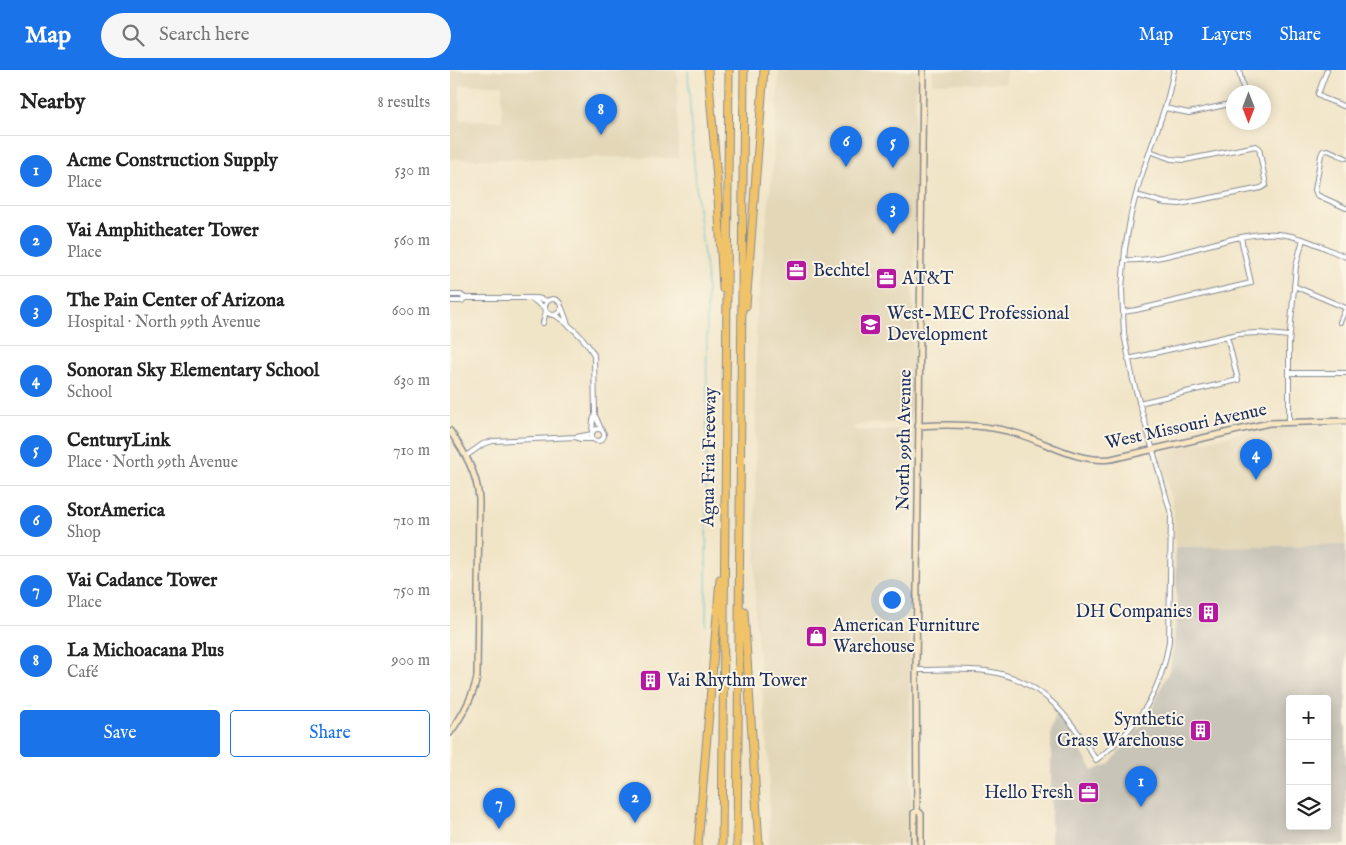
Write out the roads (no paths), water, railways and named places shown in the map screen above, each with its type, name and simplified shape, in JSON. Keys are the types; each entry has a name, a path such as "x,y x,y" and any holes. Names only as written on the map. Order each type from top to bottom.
{"highway":[{"path":"708,70 726,344"},
{"name":"Agua Fria Freeway","path":"722,845 729,70"},
{"name":"Agua Fria Freeway","path":"737,845 744,70"},
{"path":"742,344 764,70"},
{"path":"740,543 759,845"},
{"path":"698,845 724,544"}],"main road":[{"name":"North 99th Avenue","path":"914,845 914,813 917,810 916,670 923,70"},
{"name":"West Missouri Avenue","path":"918,426 966,425 992,428 1022,435 1072,455 1086,458 1111,458 1250,426 1289,422 1346,421"},
{"path":"450,431 466,456 475,475 479,500 477,669 471,698 450,733"},
{"name":"North 99th Avenue","path":"917,810 921,814 922,845"}],"street":[{"path":"916,670 987,671 1024,682 1046,696 1060,709 1079,733 1096,760 1124,736 1146,709 1158,685 1167,656 1171,618 1172,522 1170,507 1139,404 1128,359 1123,312 1124,260 1136,195 1165,108 1174,70"},
{"path":"1239,70 1242,85"},
{"path":"1327,70 1318,94 1346,108"},
{"path":"1165,108 1189,112 1226,105"},
{"path":"1136,195 1170,204 1186,204 1261,188 1266,184 1259,148 1256,146 1185,160 1171,159 1150,151"},
{"path":"1346,158 1328,150 1323,151 1316,193 1346,208"},
{"path":"1124,260 1156,258 1260,234 1278,234 1303,239 1346,257"},
{"path":"1123,312 1251,283 1241,238"},
{"path":"1289,422 1288,374 1290,336 1294,286 1298,257 1303,239"},
{"path":"1155,251 1156,258"},
{"path":"1294,286 1346,308 1340,322"},
{"path":"450,295 461,295 465,298 537,298 548,301 558,300 568,324"},
{"path":"450,301 462,301 465,298"},
{"path":"532,299 568,324 594,355 595,415 604,433 603,439 598,441 576,437"},
{"path":"548,301 543,324 553,315 560,312 562,307"},
{"path":"1128,359 1227,336 1248,333 1290,336"},
{"path":"1139,404 1238,380 1227,336"},
{"path":"1288,374 1346,373"},
{"path":"594,439 592,420 595,415"},
{"path":"466,456 483,444 493,441 576,437 592,433 595,429 601,429"},
{"path":"450,722 455,726"}],"waterway":[{"path":"688,70 698,208 707,279 706,626"}],"place":[{"name":"La Michoacana Plus","path":"601,135"},
{"name":"StorAmerica","path":"846,167"},
{"name":"CenturyLink","path":"893,168"},
{"name":"The Pain Center of Arizona","path":"893,234"},
{"name":"Bechtel","path":"797,271"},
{"name":"AT&T","path":"886,279"},
{"name":"West-MEC Professional Development","path":"871,324"},
{"name":"Sonoran Sky Elementary School","path":"1256,480"},
{"name":"DH Companies","path":"1208,612"},
{"name":"American Furniture Warehouse","path":"817,636"},
{"name":"Vai Rhythm Tower","path":"651,681"},
{"name":"Synthetic Grass Warehouse","path":"1200,730"},
{"name":"Hello Fresh","path":"1089,793"},
{"name":"Acme Construction Supply","path":"1141,807"},
{"name":"Vai Amphitheater Tower","path":"635,823"},
{"name":"Vai Cadance Tower","path":"499,829"}]}
